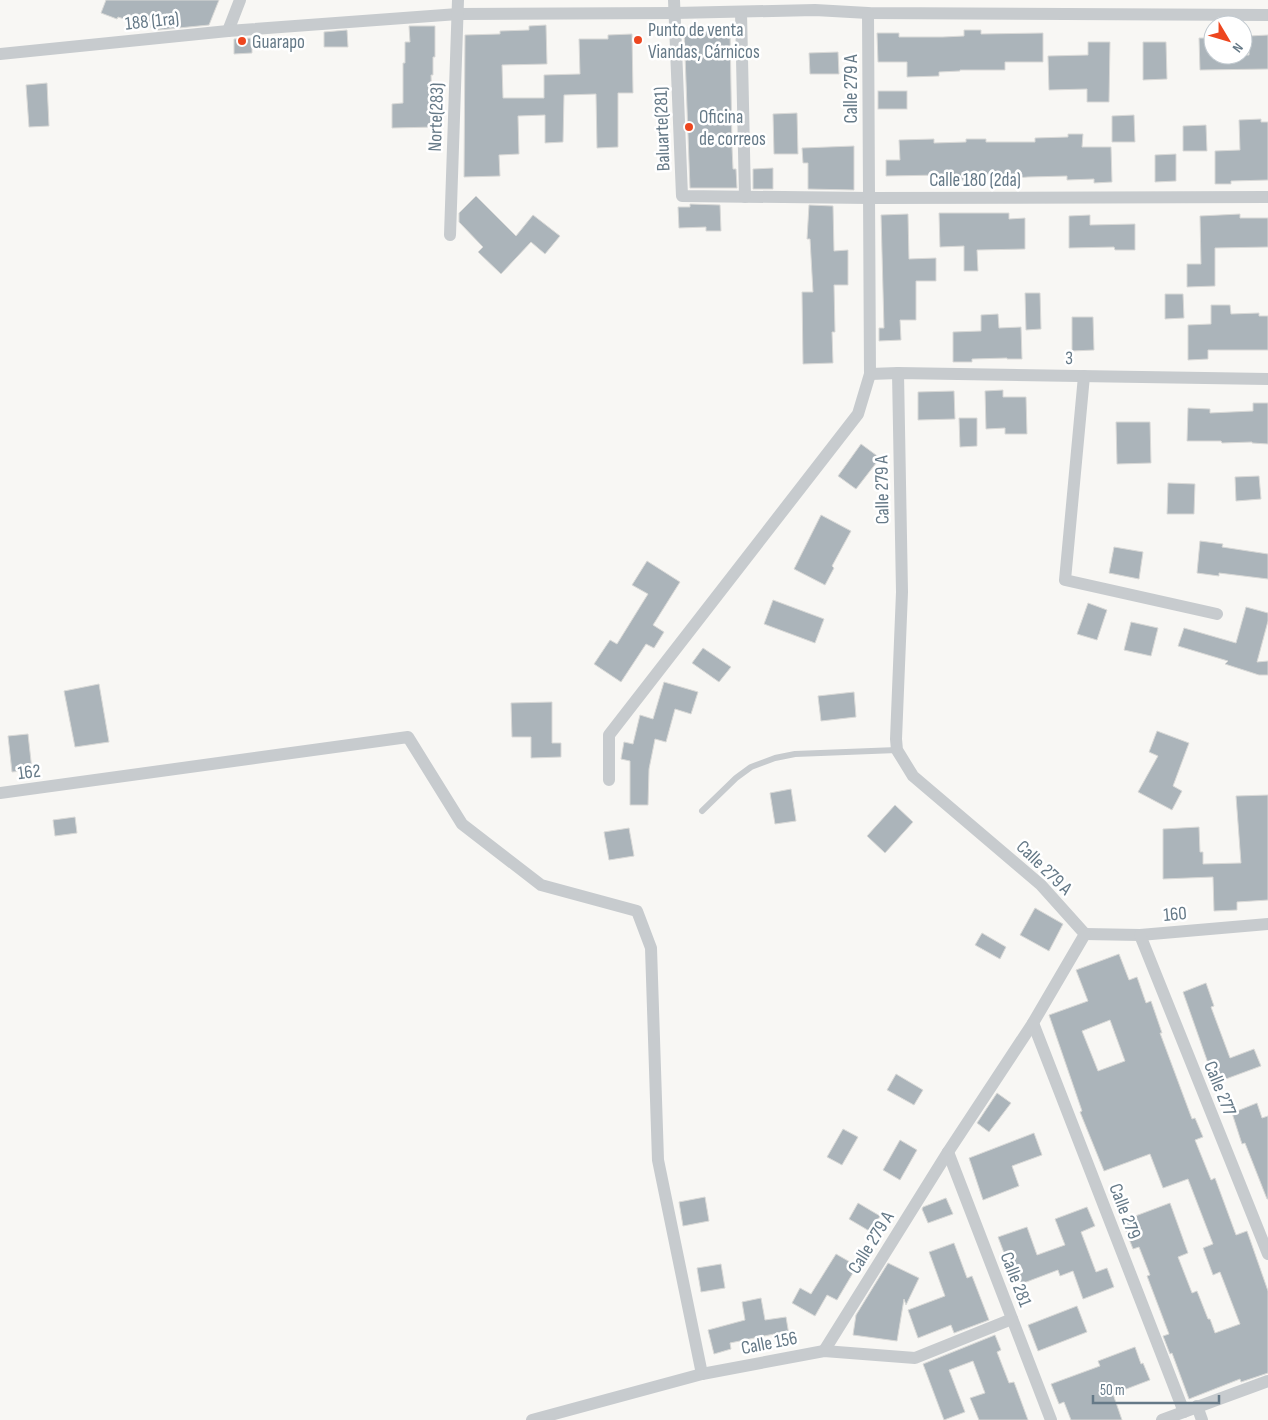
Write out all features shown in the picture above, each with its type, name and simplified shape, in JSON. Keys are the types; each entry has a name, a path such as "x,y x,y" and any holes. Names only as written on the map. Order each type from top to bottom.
{"street":[{"path":"228,31 240,0"},
{"name":"Norte(283)","path":"450,235 458,0"},
{"name":"Baluarte(281)","path":"674,0 682,196"},
{"path":"1013,0 1013,14"},
{"name":"188 (1ra)","path":"0,54 228,31 458,14 741,12 815,5 868,14 1268,15"},
{"path":"741,12 745,197"},
{"name":"Calle 279 A","path":"609,780 609,735 858,414 870,374 868,14"},
{"name":"Calle 180 (2da)","path":"682,196 869,198 1268,197"},
{"name":"Calle 279 A","path":"824,1351 948,1152 1033,1023 1085,934 1041,885 913,776 897,750 902,592 898,373"},
{"name":"3","path":"870,374 1268,379"},
{"path":"1084,376 1065,580 1216,614"},
{"name":"162","path":"0,793 63,786 408,737 462,824 525,873 541,885 637,911 651,948 658,1160 702,1374"},
{"name":"160","path":"1085,934 1140,935 1268,924"},
{"name":"Calle 277","path":"1140,935 1268,1254"},
{"name":"Calle 279","path":"1033,1023 1184,1412"},
{"name":"Calle 281","path":"948,1152 1052,1420"},
{"name":"Calle 156","path":"532,1420 702,1374 824,1351 915,1358 1012,1319"},
{"path":"1162,1420 1268,1381"},
{"path":"1197,1406 1202,1420"}],"lane":[{"path":"702,811 736,778 751,767 775,758 795,754 897,750"}],"building":[{"path":"106,0 219,0 209,25 158,30 101,13"},
{"path":"546,25 547,64 502,65 503,98 544,98 544,75 580,74 579,39 608,39 608,35 632,34 633,93 618,93 618,147 597,148 596,94 564,95 563,142 545,143 545,115 518,116 519,154 499,155 500,176 464,177 465,35 500,34 500,31 529,30 529,26"},
{"path":"409,26 435,26 435,57 433,57 433,75 431,75 435,127 392,128 392,104 403,103 403,63 405,63 405,42 410,42"},
{"path":"701,27 701,31 730,30 732,147 733,169 736,169 737,188 690,188 684,28"},
{"path":"347,30 348,47 324,47 324,32"},
{"path":"964,30 981,30 981,34 1043,33 1043,62 1005,62 1005,70 960,70 939,72 939,76 907,77 907,62 878,62 877,33 899,33 899,37 943,37 964,36"},
{"path":"1268,35 1268,69 1200,70 1199,38 1203,38 1203,65 1253,65 1253,36"},
{"path":"252,38 252,53 234,54 234,39"},
{"path":"1088,42 1110,42 1109,102 1087,102 1087,89 1049,90 1048,56 1088,55"},
{"path":"1143,42 1166,42 1167,79 1143,80"},
{"path":"838,52 839,74 810,74 809,53"},
{"path":"47,83 49,126 29,127 26,85"},
{"path":"878,91 907,91 907,109 878,109"},
{"path":"797,113 798,154 774,154 773,114"},
{"path":"1134,115 1135,142 1112,142 1112,116"},
{"path":"1261,119 1261,122 1268,122 1268,180 1231,181 1231,184 1215,184 1215,151 1240,150 1239,120"},
{"path":"1206,125 1207,151 1183,151 1183,126"},
{"path":"1068,134 1083,134 1082,147 1111,147 1112,182 1094,183 1094,179 1067,180 1067,176 1028,177 990,182 990,179 940,181 940,175 886,176 886,160 900,160 899,140 934,139 934,143 966,142 966,139 986,139 986,142 1035,142 1035,138 1068,137"},
{"path":"854,146 854,190 808,189 808,163 803,163 802,148"},
{"path":"1176,154 1176,181 1155,182 1155,155"},
{"path":"773,168 773,189 753,189 753,169"},
{"path":"476,196 516,236 533,215 560,236 545,254 531,242 501,274 478,252 483,247 459,222 459,213"},
{"path":"690,204 720,205 721,231 706,231 706,227 679,228 678,207 690,207"},
{"path":"809,205 833,206 834,251 848,250 848,285 834,285 835,332 832,332 833,363 803,364 802,292 813,292 810,239 807,239"},
{"path":"939,213 1009,213 1009,219 1025,218 1025,249 977,250 978,271 964,271 964,246 940,247"},
{"path":"908,214 909,259 936,258 936,281 916,281 916,320 900,320 901,340 879,341 879,328 884,328 881,215"},
{"path":"1240,214 1240,218 1268,218 1268,247 1215,248 1215,286 1187,287 1187,264 1201,264 1200,216"},
{"path":"1090,215 1090,225 1135,224 1135,250 1115,250 1114,247 1069,248 1069,216"},
{"path":"1025,293 1040,293 1041,329 1026,330"},
{"path":"1165,294 1183,294 1184,318 1165,319"},
{"path":"1211,305 1230,305 1231,314 1259,313 1259,316 1268,316 1268,350 1208,350 1208,359 1188,360 1188,325 1211,324"},
{"path":"998,314 999,328 1021,327 1022,359 972,359 972,362 953,362 953,332 981,331 981,315"},
{"path":"1072,317 1093,317 1094,350 1072,351"},
{"path":"1003,390 1003,397 1026,397 1027,434 1005,434 1005,428 986,429 985,391"},
{"path":"954,391 955,419 918,420 918,392"},
{"path":"1253,403 1268,403 1268,444 1187,441 1188,408 1210,409 1210,413 1253,411"},
{"path":"959,418 977,418 977,446 960,447"},
{"path":"1116,422 1150,422 1151,463 1117,464"},
{"path":"861,444 880,458 856,489 838,476"},
{"path":"1259,476 1261,499 1236,501 1235,477"},
{"path":"1168,483 1195,484 1194,514 1167,514"},
{"path":"821,515 851,531 832,566 834,568 825,585 794,569"},
{"path":"1200,541 1223,544 1222,547 1268,554 1268,579 1219,573 1219,576 1197,573"},
{"path":"1114,547 1143,552 1139,579 1109,573"},
{"path":"647,561 680,582 653,625 664,632 654,648 646,644 621,682 594,664 610,640 617,644 648,594 632,585"},
{"path":"773,600 824,619 815,643 764,624"},
{"path":"1088,603 1107,610 1097,640 1077,634"},
{"path":"1246,607 1268,613 1268,621 1257,662 1268,661 1268,675 1259,675 1225,664 1228,661 1178,646 1184,628 1236,643"},
{"path":"1131,622 1158,628 1151,656 1124,650"},
{"path":"703,648 731,667 719,682 692,663"},
{"path":"664,682 698,692 691,714 675,709 666,742 655,739 649,769 648,805 630,805 630,761 621,759 624,742 633,744 640,715 653,719"},
{"path":"99,684 109,742 75,747 64,691"},
{"path":"854,692 856,717 821,721 818,696"},
{"path":"552,702 552,743 561,743 561,757 531,758 531,737 512,737 511,703"},
{"path":"1157,731 1189,743 1173,786 1182,791 1172,810 1138,792 1158,756 1149,752"},
{"path":"28,734 32,770 12,772 8,736"},
{"path":"791,789 796,821 775,824 770,793"},
{"path":"1268,795 1268,900 1237,902 1237,910 1214,911 1213,877 1163,879 1163,829 1199,827 1200,852 1203,852 1203,864 1241,863 1236,796"},
{"path":"895,805 913,822 885,853 867,836"},
{"path":"75,817 77,833 55,836 53,820"},
{"path":"629,828 634,856 609,860 604,832"},
{"path":"1035,908 1063,924 1049,951 1020,935"},
{"path":"982,933 1006,947 1000,959 975,945"},
{"path":"1119,954 1129,980 1137,977 1146,1003 1151,1001 1162,1033 1160,1033 1192,1119 1195,1118 1203,1137 1195,1140 1211,1180 1215,1178 1236,1235 1247,1231 1268,1291 1268,1373 1241,1382 1240,1379 1189,1399 1172,1353 1170,1354 1163,1336 1169,1334 1147,1276 1150,1275 1139,1247 1133,1249 1122,1221 1170,1203 1188,1253 1178,1257 1192,1293 1197,1291 1215,1333 1240,1324 1220,1272 1213,1275 1203,1248 1213,1244 1188,1179 1163,1188 1150,1154 1104,1171 1080,1112 1082,1111 1049,1015 1088,1001 1076,970","holes":["1110,1020 1125,1061 1098,1071 1082,1031"]},
{"path":"1206,983 1214,1006 1211,1007 1230,1058 1254,1049 1261,1066 1215,1083 1183,992"},
{"path":"896,1074 923,1090 914,1105 887,1090"},
{"path":"997,1093 1011,1103 989,1132 977,1123"},
{"path":"1257,1103 1262,1118 1268,1116 1268,1199 1245,1143 1242,1144 1232,1113"},
{"path":"843,1129 858,1137 842,1165 827,1157"},
{"path":"1034,1133 1042,1155 1012,1166 1019,1186 983,1200 969,1158"},
{"path":"900,1140 917,1150 900,1180 883,1170"},
{"path":"705,1197 709,1221 683,1226 679,1202"},
{"path":"946,1198 953,1214 928,1223 922,1209 923,1207"},
{"path":"858,1203 880,1216 871,1232 849,1219"},
{"path":"1087,1207 1095,1226 1081,1232 1096,1272 1107,1268 1114,1287 1083,1299 1073,1271 1060,1276 1058,1270 1021,1284 1011,1256 1006,1258 998,1237 1027,1227 1037,1255 1065,1245 1055,1219"},
{"path":"954,1243 967,1278 972,1276 989,1320 954,1333 951,1325 918,1338 908,1310 945,1296 929,1252"},
{"path":"836,1254 857,1266 837,1300 827,1295 815,1316 792,1303 800,1288 811,1294"},
{"path":"888,1263 919,1278 906,1305 904,1299 897,1341 853,1335 856,1315"},
{"path":"721,1264 725,1288 701,1292 697,1268"},
{"path":"761,1298 765,1320 786,1317 789,1335 774,1338 774,1334 730,1343 731,1349 714,1354 708,1330 745,1320 742,1302"},
{"path":"1077,1306 1087,1332 1038,1351 1028,1325"},
{"path":"995,1335 1001,1350 997,1352 1009,1383 1014,1382 1028,1420 979,1420 970,1398 985,1393 973,1361 949,1370 965,1412 944,1420 923,1364"},
{"path":"1135,1347 1141,1364 1143,1363 1150,1380 1113,1394 1122,1420 1071,1420 1064,1402 1059,1404 1051,1384 1100,1366 1098,1361"}],"place":[{"name":"Punto de venta Viandas, Cárnicos","path":"638,40"},
{"name":"Guarapo","path":"242,41"},
{"name":"Oficina de correos","path":"689,127"}]}
